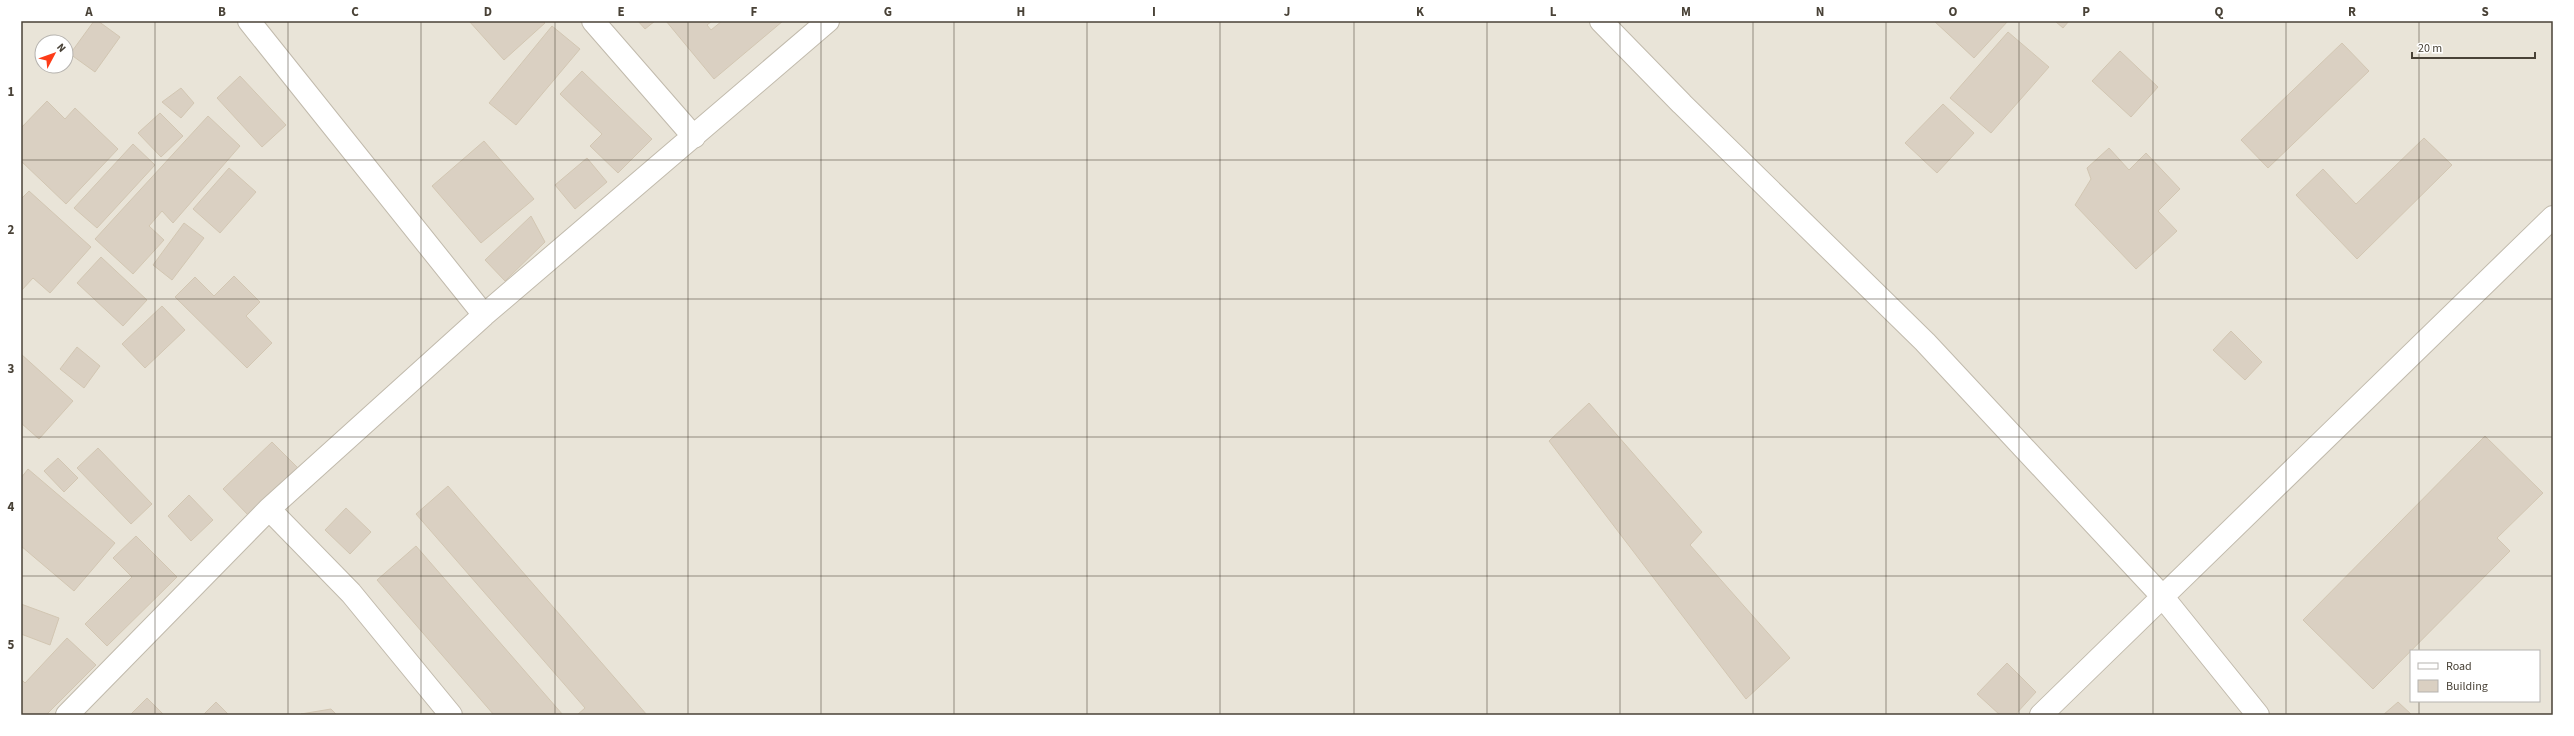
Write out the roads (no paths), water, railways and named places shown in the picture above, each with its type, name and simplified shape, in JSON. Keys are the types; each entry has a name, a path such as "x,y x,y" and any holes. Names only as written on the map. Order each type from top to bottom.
{"street":[{"path":"250,21 484,316"},
{"path":"593,21 694,137"},
{"path":"67,715 270,510 484,316 828,21"},
{"path":"1601,21 1682,104 1925,342 2162,596 2258,715"},
{"path":"2041,715 2553,217"},
{"path":"270,510 351,593 451,715"}]}
